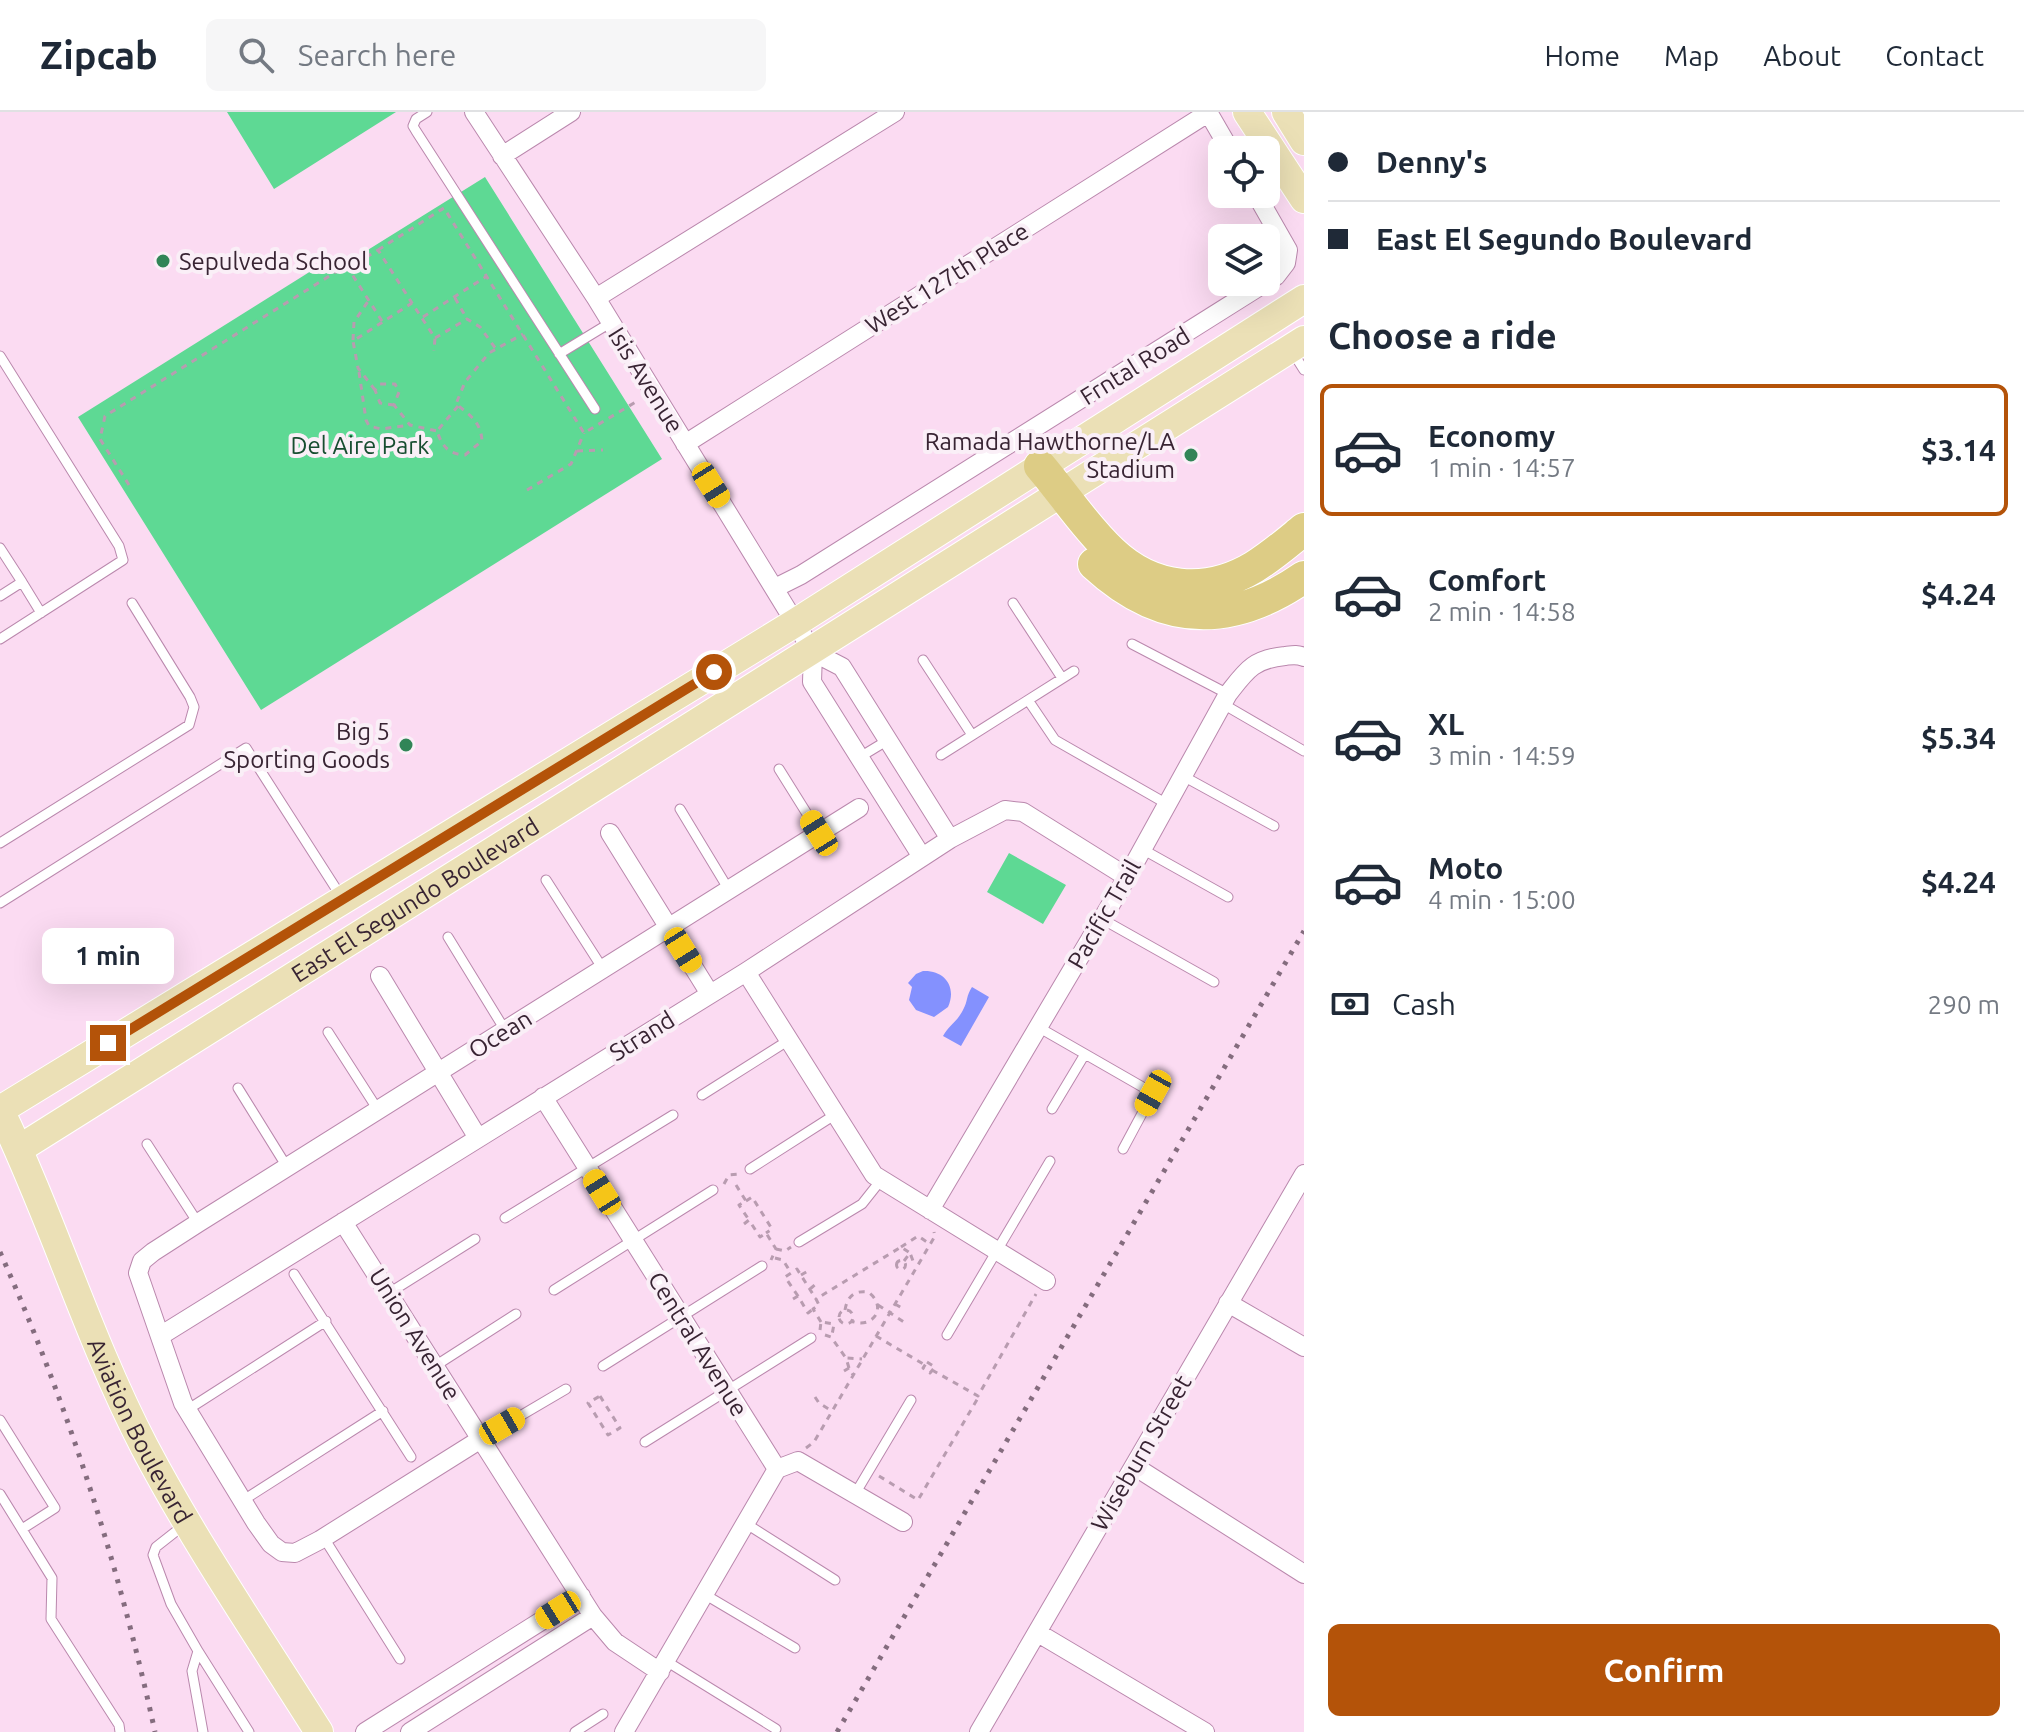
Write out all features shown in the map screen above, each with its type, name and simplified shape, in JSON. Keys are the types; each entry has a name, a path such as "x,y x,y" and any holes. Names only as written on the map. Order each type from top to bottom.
{"highway":[{"path":"1040,466 1089,558 1120,586 1143,601 1191,612 1217,613 1243,609 1268,600 1304,577"},
{"path":"1055,496 1122,561 1172,585 1212,584 1234,577 1253,568 1304,529"}],"main road":[{"path":"1247,112 1304,199"},
{"path":"1286,112 1304,141"},
{"path":"1151,439 1145,419 1157,403 1204,362 1304,299"},
{"name":"East El Segundo Boulevard","path":"19,1149 813,652 1055,496 1299,353"},
{"name":"East El Segundo Boulevard","path":"0,1110 795,623 1204,362"},
{"name":"Aviation Boulevard","path":"0,1110 145,1447 319,1732"}],"street":[{"name":"Isis Avenue","path":"474,112 596,298 813,652 842,667 950,839"},
{"path":"502,156 571,112"},
{"path":"596,298 895,112"},
{"path":"1208,112 1222,136"},
{"name":"West 127th Place","path":"685,444 1208,112"},
{"name":"Frntal Road","path":"775,588 801,575 1276,276 1286,263 1288,250 1264,208"},
{"name":"Isis Avenue","path":"813,652 812,682 922,857"},
{"name":"Pacific Trail","path":"930,1210 1127,877 1226,699 1248,668 1265,658 1304,657"},
{"name":"Ocean","path":"160,1336 138,1273 142,1261 859,808"},
{"name":"Strand","path":"160,1336 746,972 950,839 1005,810 1023,812 1127,877"},
{"path":"610,833 710,994"},
{"path":"746,972 874,1175 1046,1281"},
{"path":"380,976 478,1138"},
{"name":"Central Avenue","path":"543,1097 777,1469"},
{"name":"Wiseburn Street","path":"979,1732 1304,1174"},
{"name":"Union Avenue","path":"343,1222 593,1616 615,1642 663,1667"},
{"path":"1228,1303 1304,1347"},
{"path":"160,1336 187,1410 242,1501 271,1544 282,1552 295,1553 324,1538 481,1439"},
{"path":"624,1732 777,1469 798,1461 903,1522"},
{"path":"1134,1466 1304,1574"},
{"path":"365,1732 581,1596"},
{"path":"410,1732 593,1616"},
{"path":"1038,1633 1205,1732"}],"lane":[{"path":"427,112 416,119 413,126 595,409"},
{"path":"559,354 610,323"},
{"path":"0,356 122,552 123,560 0,639"},
{"path":"0,548 41,613"},
{"path":"0,596 22,582"},
{"path":"0,843 189,725 194,707 190,697 132,603"},
{"path":"1013,603 1062,678"},
{"path":"1132,644 1226,699 1304,751"},
{"path":"923,660 972,735"},
{"path":"941,755 1074,671"},
{"path":"1028,700 1055,740 1167,804"},
{"path":"860,757 888,740"},
{"path":"0,903 246,748 343,899"},
{"path":"779,769 819,833"},
{"path":"1183,776 1274,826"},
{"path":"680,809 729,890"},
{"path":"1142,849 1228,897"},
{"path":"546,880 603,969"},
{"path":"1102,919 1214,982"},
{"path":"448,937 506,1030"},
{"path":"1038,1027 1153,1093 1123,1149"},
{"path":"328,1032 378,1110"},
{"path":"702,1095 789,1040"},
{"path":"1052,1109 1085,1054"},
{"path":"238,1088 287,1167"},
{"path":"750,1169 836,1114"},
{"path":"505,1218 673,1115"},
{"path":"147,1144 198,1223"},
{"path":"947,1335 1050,1161"},
{"path":"799,1242 862,1204 881,1179"},
{"path":"554,1290 713,1190"},
{"path":"389,1293 475,1239"},
{"path":"603,1366 762,1266"},
{"path":"294,1274 411,1457"},
{"path":"435,1366 516,1314"},
{"path":"187,1410 326,1321"},
{"path":"645,1442 811,1338"},
{"path":"481,1439 566,1389"},
{"path":"855,1494 911,1400"},
{"path":"242,1501 383,1411"},
{"path":"0,1420 55,1508 22,1529"},
{"path":"0,1494 52,1578 51,1619 119,1725 120,1732"},
{"path":"188,1522 156,1547 153,1555 171,1604 249,1732"},
{"path":"745,1523 835,1580"},
{"path":"324,1538 400,1659"},
{"path":"704,1594 795,1648"},
{"path":"198,1651 192,1671 203,1732"},
{"path":"663,1667 776,1729"},
{"path":"465,1669 477,1690"},
{"path":"575,1732 603,1714"}],"path":[{"path":"348,268 444,208 584,433"},
{"path":"378,250 435,338 434,351"},
{"path":"129,485 100,439 105,416 347,265 383,322"},
{"path":"423,317 487,276"},
{"path":"454,297 467,319 480,327 496,349"},
{"path":"369,300 354,322 353,341 369,426 381,429 410,425 437,431"},
{"path":"353,341 412,303"},
{"path":"435,338 467,319"},
{"path":"437,431 446,449 455,455 465,455 475,450 482,441 482,431 478,423 456,404 465,382 489,353 523,334"},
{"path":"358,368 375,390 380,403 394,405 410,425"},
{"path":"375,390 380,384 395,384 399,392 394,405"},
{"path":"527,490 571,464 584,433 653,392"},
{"path":"437,431 458,406"},
{"path":"577,451 603,450"},
{"path":"727,1183 729,1175 738,1176 750,1169"},
{"path":"738,1176 736,1185 746,1201"},
{"path":"713,1190 727,1183 736,1185"},
{"path":"752,1197 772,1229 760,1237 739,1205 746,1201 752,1197"},
{"path":"762,1213 768,1210"},
{"path":"777,1469 814,1442 935,1236 930,1210"},
{"path":"744,1224 749,1220"},
{"path":"762,1266 774,1257 776,1249 766,1233"},
{"path":"817,1300 918,1236 930,1244"},
{"path":"901,1247 910,1253 916,1267"},
{"path":"783,1260 785,1251"},
{"path":"904,1261 910,1253"},
{"path":"774,1257 783,1260 791,1273"},
{"path":"797,1269 810,1289 819,1305 808,1313 785,1277 797,1269"},
{"path":"801,1275 808,1271"},
{"path":"810,1289 817,1283"},
{"path":"869,1470 918,1500 1037,1294 1024,1287"},
{"path":"840,1320 840,1313 845,1310 848,1299 857,1292 873,1295 878,1305 904,1322"},
{"path":"793,1299 798,1296"},
{"path":"895,1304 902,1308"},
{"path":"840,1320 869,1323 876,1316 878,1305"},
{"path":"813,1309 821,1322 819,1334 831,1337 846,1358 853,1375"},
{"path":"845,1310 852,1313 851,1321"},
{"path":"821,1322 834,1324 840,1320"},
{"path":"831,1337 834,1324"},
{"path":"876,1336 925,1365 923,1368 930,1373 932,1370 978,1396"},
{"path":"846,1358 862,1359"},
{"path":"844,1371 849,1368"},
{"path":"600,1396 620,1428 608,1435 588,1403 600,1396"},
{"path":"815,1397 832,1411"}],"green space":[{"path":"227,112 396,112 274,189"},
{"name":"Del Aire Park","path":"485,177 662,459 261,710 78,417 335,256 342,266"},
{"path":"1009,853 1066,885 1043,924 987,892"}],"water":[{"path":"923,971 937,973 950,987 948,1007 934,1017 916,1010 909,1000 912,987 908,983"},
{"path":"972,987 989,997 961,1046 943,1036 961,1014"}],"railway":[{"path":"837,1732 1304,931"},
{"path":"0,1252 48,1369 90,1488 125,1609 155,1732"}],"place":[{"name":"Sepulveda School","path":"163,261"},
{"name":"Ramada Hawthorne/LA Stadium","path":"1191,455"},
{"name":"Big 5 Sporting Goods","path":"406,745"}],"route":[{"path":"108,1043 714,672"}]}
